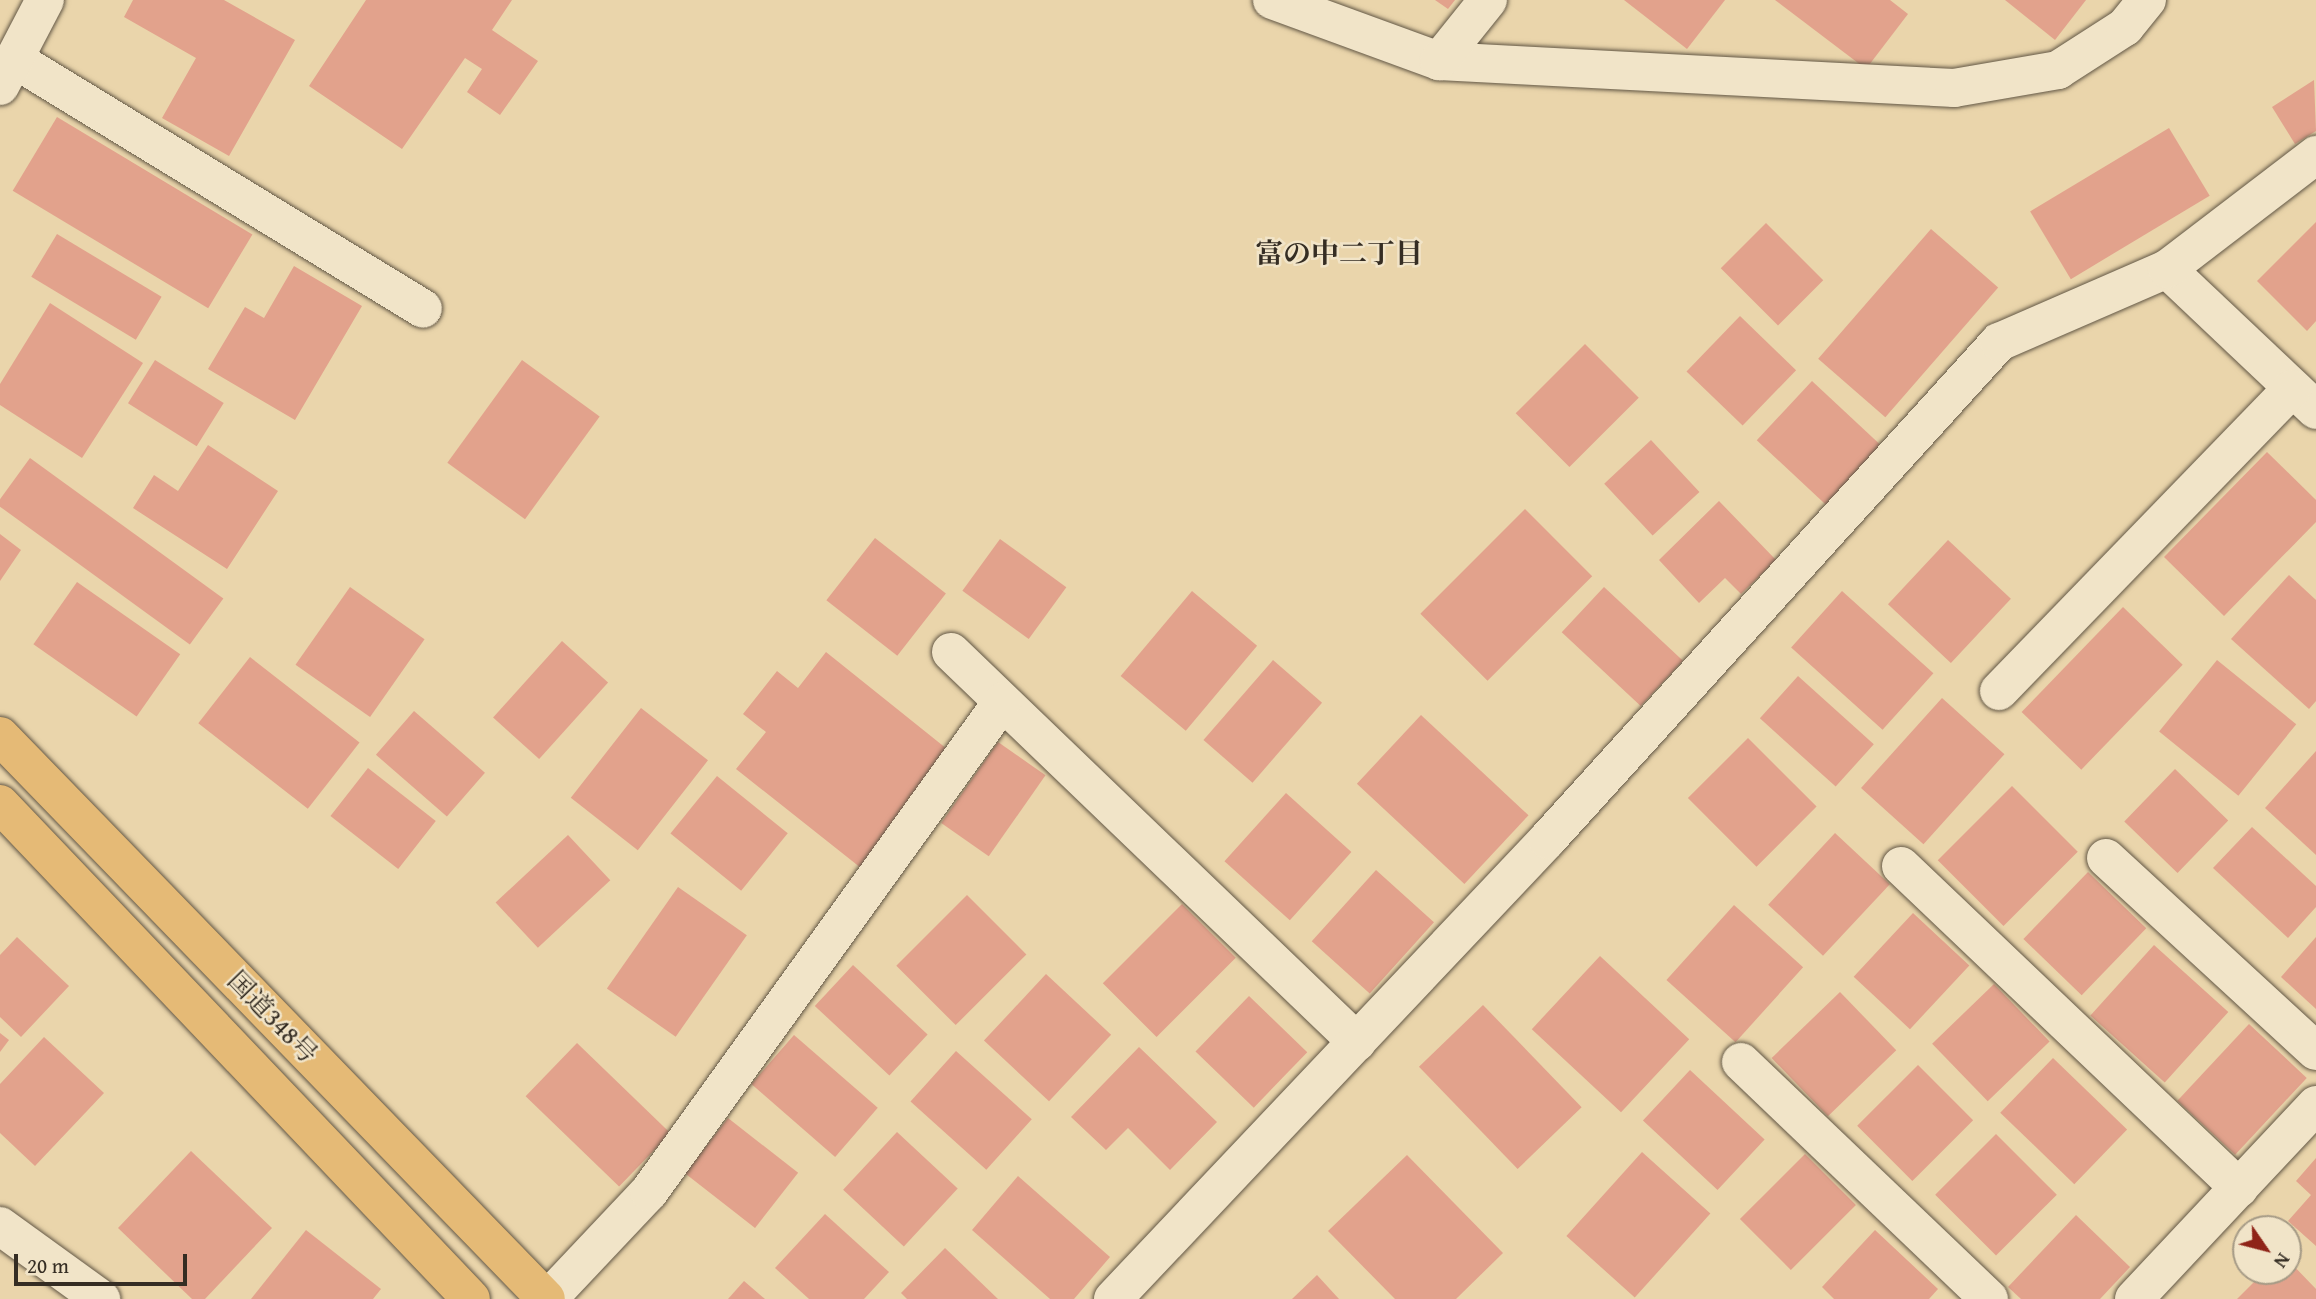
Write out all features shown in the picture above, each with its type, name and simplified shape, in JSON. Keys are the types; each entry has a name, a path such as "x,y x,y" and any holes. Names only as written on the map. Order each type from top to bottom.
{"highway":[{"name":"国道348号","path":"0,736 547,1299"},
{"name":"国道348号","path":"0,804 471,1299"}],"street":[{"path":"46,0 7,72 423,309"},
{"path":"1272,0 1439,61 1954,88 2058,71 2125,27 2147,0"},
{"path":"1439,61 1488,0"},
{"path":"1113,1299 1357,1042 1999,342 2167,269 2316,156"},
{"path":"1999,691 2304,399 2167,269"},
{"path":"951,652 1357,1042"},
{"path":"547,1299 649,1192 1002,702"},
{"path":"2106,858 2316,1051"},
{"path":"1901,866 2239,1188"},
{"path":"1741,1062 1989,1299"},
{"path":"2140,1297 2315,1108"},
{"path":"0,1226 101,1299"}],"building":[{"path":"133,0 224,0 295,40 229,156 162,118 196,58 124,17"},
{"path":"366,0 512,0 492,30 538,61 500,115 467,92 482,69 465,58 402,149 309,86"},
{"path":"1435,0 1455,0 1448,9"},
{"path":"1624,0 1725,0 1687,49"},
{"path":"1775,0 1890,0 1908,14 1866,69"},
{"path":"2005,0 2086,0 2055,40"},
{"path":"2314,80 2316,131 2295,144 2272,107"},
{"path":"57,117 252,234 208,308 13,191"},
{"path":"2169,128 2210,196 2071,279 2030,211"},
{"path":"2316,222 2316,321 2307,331 2257,281"},
{"path":"1766,223 1823,280 1778,326 1721,268"},
{"path":"1931,229 1998,287 1885,417 1818,359"},
{"path":"57,234 162,297 136,340 31,277"},
{"path":"294,266 362,306 295,420 208,369 245,307 264,318"},
{"path":"50,303 143,363 82,458 0,405 0,384"},
{"path":"1740,316 1796,370 1743,426 1687,371"},
{"path":"1585,344 1639,398 1569,467 1516,413"},
{"path":"155,360 224,403 197,446 128,403"},
{"path":"522,360 600,416 525,519 447,463"},
{"path":"1812,381 1882,446 1827,506 1757,440"},
{"path":"1651,440 1699,492 1653,536 1604,484"},
{"path":"208,445 278,491 227,569 133,508 154,475 178,491"},
{"path":"2267,452 2316,500 2316,522 2224,616 2164,557"},
{"path":"30,458 223,598 190,645 0,507 0,499"},
{"path":"1719,501 1776,560 1741,594 1725,578 1699,603 1659,560"},
{"path":"1525,509 1592,576 1488,681 1420,614"},
{"path":"0,534 21,550 0,581"},
{"path":"875,538 946,593 897,656 826,600"},
{"path":"1000,539 1066,587 1029,639 962,591"},
{"path":"1948,540 2011,599 1951,663 1888,604"},
{"path":"2289,575 2316,600 2316,701 2309,709 2231,639"},
{"path":"77,582 180,654 137,717 33,644"},
{"path":"350,587 425,639 370,717 296,665"},
{"path":"1604,587 1683,661 1641,706 1562,632"},
{"path":"1192,591 1257,646 1186,731 1121,676"},
{"path":"1842,591 1933,673 1883,730 1791,647"},
{"path":"2123,607 2183,665 2081,770 2022,712"},
{"path":"562,641 608,682 539,759 493,718"},
{"path":"826,652 952,753 861,868 736,769 766,732 743,714 777,671 798,688"},
{"path":"250,657 360,743 308,809 198,723"},
{"path":"1273,660 1322,703 1253,783 1203,740"},
{"path":"2217,660 2296,724 2238,796 2159,731"},
{"path":"1798,676 1874,744 1836,787 1760,718"},
{"path":"1942,698 2004,754 1923,844 1861,788"},
{"path":"641,708 708,760 638,850 571,798"},
{"path":"414,711 485,773 447,816 376,755"},
{"path":"1421,715 1529,815 1464,884 1357,784"},
{"path":"1748,738 1817,807 1756,867 1688,798"},
{"path":"998,742 1046,775 989,856 941,823"},
{"path":"2316,751 2316,855 2265,808"},
{"path":"368,768 436,821 398,869 330,816"},
{"path":"2175,769 2228,820 2178,873 2124,822"},
{"path":"717,776 788,833 741,891 670,834"},
{"path":"2012,786 2078,852 2004,926 1938,860"},
{"path":"1286,793 1351,852 1290,920 1224,861"},
{"path":"2252,827 2316,886 2316,907 2288,938 2213,868"},
{"path":"1835,833 1890,884 1823,956 1768,905"},
{"path":"568,835 610,880 538,948 496,903"},
{"path":"1376,870 1434,922 1370,994 1312,941"},
{"path":"2088,872 2146,928 2082,995 2023,939"},
{"path":"678,887 747,935 676,1037 607,989"},
{"path":"967,895 1026,954 956,1025 896,966"},
{"path":"1182,904 1236,958 1157,1037 1103,983"},
{"path":"1734,905 1803,967 1736,1042 1666,980"},
{"path":"1913,913 1969,966 1910,1029 1854,977"},
{"path":"17,937 69,986 21,1037 0,1017 0,955"},
{"path":"2316,937 2316,1009 2281,977"},
{"path":"2154,945 2228,1012 2165,1083 2090,1016"},
{"path":"1600,956 1689,1039 1621,1112 1532,1029"},
{"path":"853,965 928,1035 889,1076 815,1006"},
{"path":"1046,974 1111,1035 1049,1101 984,1041"},
{"path":"1994,984 2050,1042 1988,1101 1932,1044"},
{"path":"1840,992 1896,1050 1828,1116 1772,1058"},
{"path":"1249,996 1307,1052 1254,1108 1196,1051"},
{"path":"1483,1005 1582,1107 1518,1169 1419,1067"},
{"path":"2249,1024 2307,1078 2235,1155 2177,1101"},
{"path":"0,1033 9,1040 0,1052"},
{"path":"794,1035 878,1108 835,1157 751,1084"},
{"path":"44,1037 104,1093 35,1166 0,1133 0,1084"},
{"path":"577,1043 671,1133 619,1187 526,1096"},
{"path":"1139,1047 1217,1122 1170,1170 1128,1128 1106,1150 1071,1117"},
{"path":"956,1051 1032,1119 986,1170 910,1102"},
{"path":"2053,1058 2127,1130 2074,1184 2000,1113"},
{"path":"1918,1065 1973,1120 1912,1181 1857,1126"},
{"path":"1690,1070 1765,1140 1718,1190 1643,1120"},
{"path":"728,1118 798,1173 755,1228 685,1173"},
{"path":"897,1132 958,1189 904,1246 843,1190"},
{"path":"1996,1134 2057,1195 1996,1256 1935,1195"},
{"path":"191,1151 272,1228 205,1299 192,1299 118,1228"},
{"path":"1642,1152 1710,1214 1635,1298 1566,1236"},
{"path":"1805,1154 1856,1205 1791,1270 1740,1219"},
{"path":"1407,1155 1503,1253 1456,1299 1395,1299 1328,1231"},
{"path":"2316,1158 2316,1246 2302,1234 2302,1215 2293,1215 2311,1195 2296,1181"},
{"path":"1018,1176 1110,1257 1074,1299 1050,1299 972,1230"},
{"path":"825,1214 889,1272 864,1299 809,1299 775,1268"},
{"path":"2076,1215 2130,1267 2100,1299 2021,1299 2008,1287"},
{"path":"306,1230 381,1289 373,1299 251,1299"},
{"path":"1875,1230 1938,1289 1929,1299 1834,1299 1822,1287"},
{"path":"945,1248 998,1299 907,1299 901,1293"},
{"path":"2302,1274 2316,1289 2316,1299 2237,1299 2251,1285 2302,1285"},
{"path":"1317,1275 1339,1299 1292,1299"},
{"path":"744,1281 765,1299 728,1299"}],"district":[{"name":"富の中二丁目","path":"1339,253"}]}
